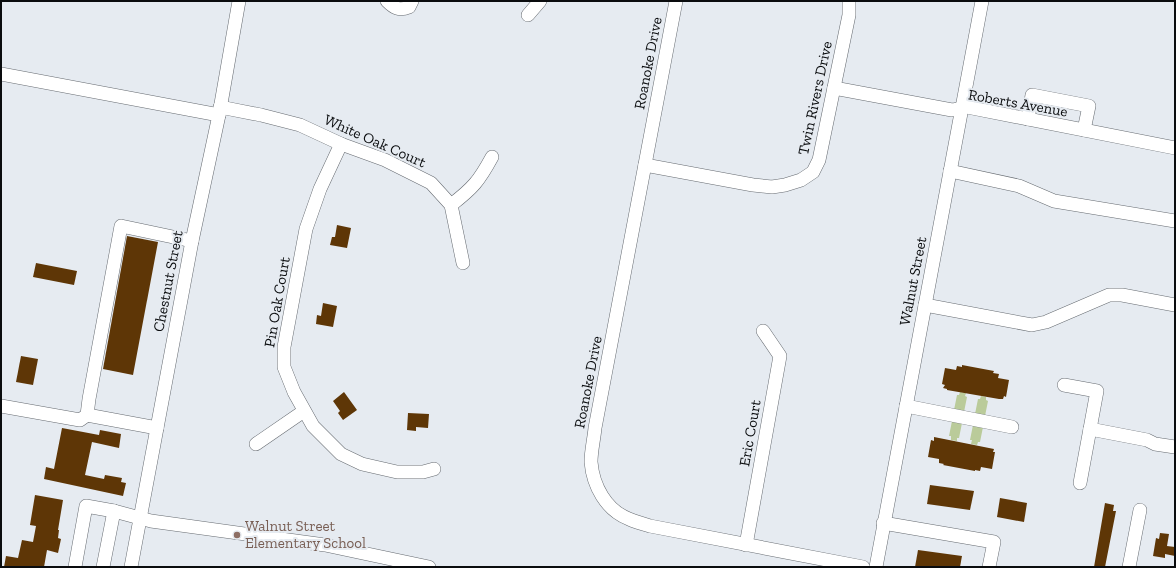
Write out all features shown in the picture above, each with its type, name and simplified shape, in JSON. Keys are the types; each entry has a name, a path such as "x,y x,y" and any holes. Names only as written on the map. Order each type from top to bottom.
{"street":[{"name":"Chestnut Street","path":"131,567 192,241 220,111 239,1"},
{"path":"387,1 396,8 403,10 409,7 412,1"},
{"path":"528,15 540,1"},
{"name":"Roanoke Drive","path":"676,1 595,428 591,461 596,486 606,501 615,510 628,519 650,526 863,567"},
{"name":"Twin Rivers Drive","path":"645,165 753,185 772,187 801,180 813,172 819,160 849,15 849,1"},
{"name":"Walnut Street","path":"876,567 883,523 982,1"},
{"name":"White Oak Court","path":"1,74 220,111 260,115 300,125 341,144 385,160 431,184 451,205"},
{"name":"Roberts Avenue","path":"834,88 952,110 967,107 1175,147"},
{"path":"1028,119 1032,95 1089,106 1084,130"},
{"name":"Pin Oak Court","path":"341,144 320,189 306,229 284,346 284,367 294,392 313,426 341,454 362,464 397,472 423,472 434,469"},
{"path":"463,263 451,205 475,185 483,174 492,156"},
{"path":"950,171 1019,186 1054,201 1175,221"},
{"path":"87,415 90,391 121,226 192,241"},
{"path":"925,305 1032,325 1046,322 1109,296 1122,295 1175,305"},
{"name":"Eric Court","path":"746,544 780,356 763,332"},
{"path":"1064,385 1097,391 1080,483"},
{"path":"1,406 80,420 87,415 157,428"},
{"path":"906,406 1012,427"},
{"path":"256,444 304,411"},
{"path":"1090,429 1146,440 1155,444 1175,447"},
{"path":"75,567 86,506 114,510 151,521 325,545 430,567"},
{"path":"103,567 114,510"},
{"path":"1129,567 1140,510"},
{"path":"883,523 994,542 989,567"}],"green space":[{"path":"960,392 966,393 965,396 967,397 964,412 954,410 957,395 959,395"},
{"path":"981,396 986,397 986,400 988,401 985,416 975,414 978,399 980,399"},
{"path":"952,421 962,423 957,441 951,440 951,436 949,436"},
{"path":"973,425 983,427 980,442 978,442 977,445 971,444 972,440 970,440"}],"building":[{"path":"337,225 351,228 347,248 330,245 332,237 335,237"},
{"path":"127,236 158,242 133,375 103,369"},
{"path":"36,263 77,271 74,285 33,277"},
{"path":"323,303 337,306 333,327 316,324 317,315 321,316"},
{"path":"21,356 38,359 33,385 16,382"},
{"path":"962,365 994,371 993,373 999,374 998,378 1009,380 1006,397 1004,396 1003,399 999,399 943,388 945,385 942,384 945,368 956,370 957,366 962,367"},
{"path":"344,392 357,410 343,420 338,413 340,411 333,401"},
{"path":"408,413 429,414 428,428 416,427 416,431 407,430"},
{"path":"62,428 99,435 100,430 121,434 119,448 92,442 85,475 104,479 105,475 122,478 121,482 126,483 123,496 44,479 46,467 54,469"},
{"path":"934,437 994,449 993,452 995,452 992,469 981,467 980,471 975,471 943,465 944,464 939,463 939,459 928,457 931,440 934,441"},
{"path":"930,485 974,491 970,510 927,504"},
{"path":"35,495 63,500 58,530 58,538 61,539 58,553 47,550 44,567 4,567 6,556 18,558 22,540 33,542 36,526 30,525"},
{"path":"1000,498 1027,503 1024,522 997,517"},
{"path":"1105,503 1114,505 1113,511 1116,511 1105,567 1094,567"},
{"path":"1160,533 1169,534 1167,546 1175,547 1175,556 1165,554 1165,558 1153,556 1156,538 1159,539"},
{"path":"918,550 962,556 960,567 915,567"}],"place":[{"name":"Walnut Street Elementary School","path":"237,535"}]}
